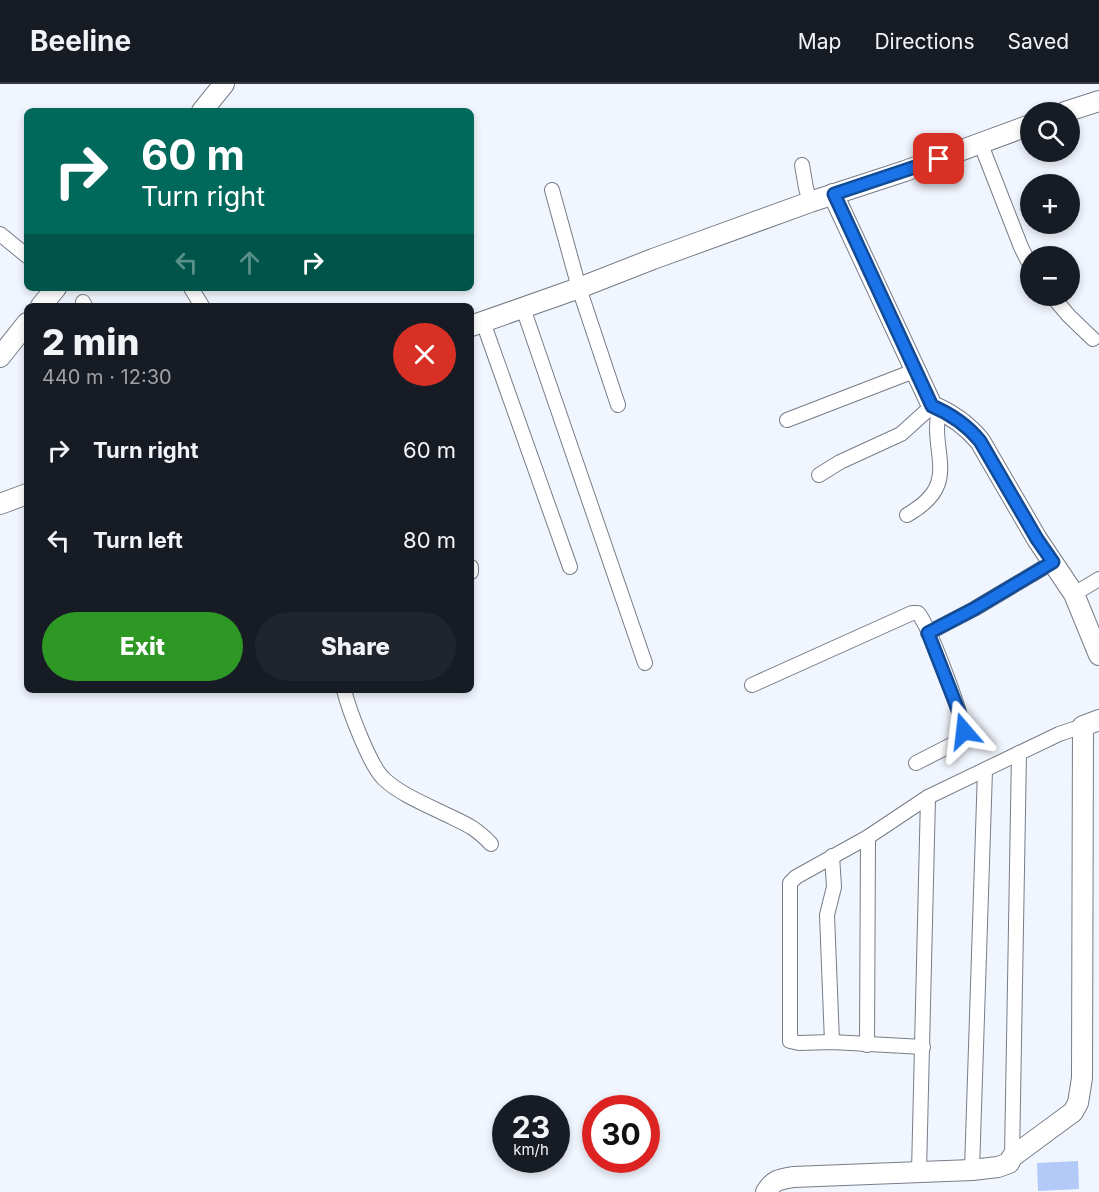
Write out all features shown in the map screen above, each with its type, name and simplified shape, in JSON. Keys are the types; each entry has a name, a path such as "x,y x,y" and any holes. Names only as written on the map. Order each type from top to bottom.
{"street":[{"path":"204,108 224,84"},
{"path":"1080,107 1099,100"},
{"path":"570,567 528,443 477,324 810,202 905,171 1020,128"},
{"path":"980,142 1021,246"},
{"path":"802,165 810,202"},
{"path":"552,190 579,288 618,405"},
{"path":"834,194 914,371 936,407 958,419 980,441 1037,539 1074,594 1099,655"},
{"path":"0,234 24,254"},
{"path":"44,303 54,291"},
{"path":"1060,306 1093,339"},
{"path":"523,308 645,663"},
{"path":"0,357 24,327"},
{"path":"787,420 914,371"},
{"path":"819,475 840,462 901,434 936,407"},
{"path":"907,514 925,502 940,477 942,467 936,407"},
{"path":"0,504 24,495"},
{"path":"928,633 966,614 1053,562"},
{"path":"1074,594 1099,579"},
{"path":"752,685 912,613 918,613 962,720 964,731 955,742 916,763"},
{"path":"345,693 374,765 386,780 403,792 465,822 491,844"},
{"path":"923,1047 790,1041 790,883 796,877 868,837 928,797 1059,734 1091,723 1081,1092 1073,1112 1012,1157"},
{"path":"766,1192 771,1184 780,1179 793,1177 972,1170 998,1167 1009,1163 1012,1157 1018,753"},
{"path":"972,1170 985,770"},
{"path":"919,1172 928,797"},
{"path":"867,1045 868,837"},
{"path":"832,856 834,887 826,915 832,1042"}],"shaded area":[{"path":"1078,1161 1079,1189 1038,1191 1037,1163"}],"route":[{"path":"939,159 834,194 932,406 958,419 980,441 1037,539 1053,562 950,623 928,633 962,720 964,731"}]}
